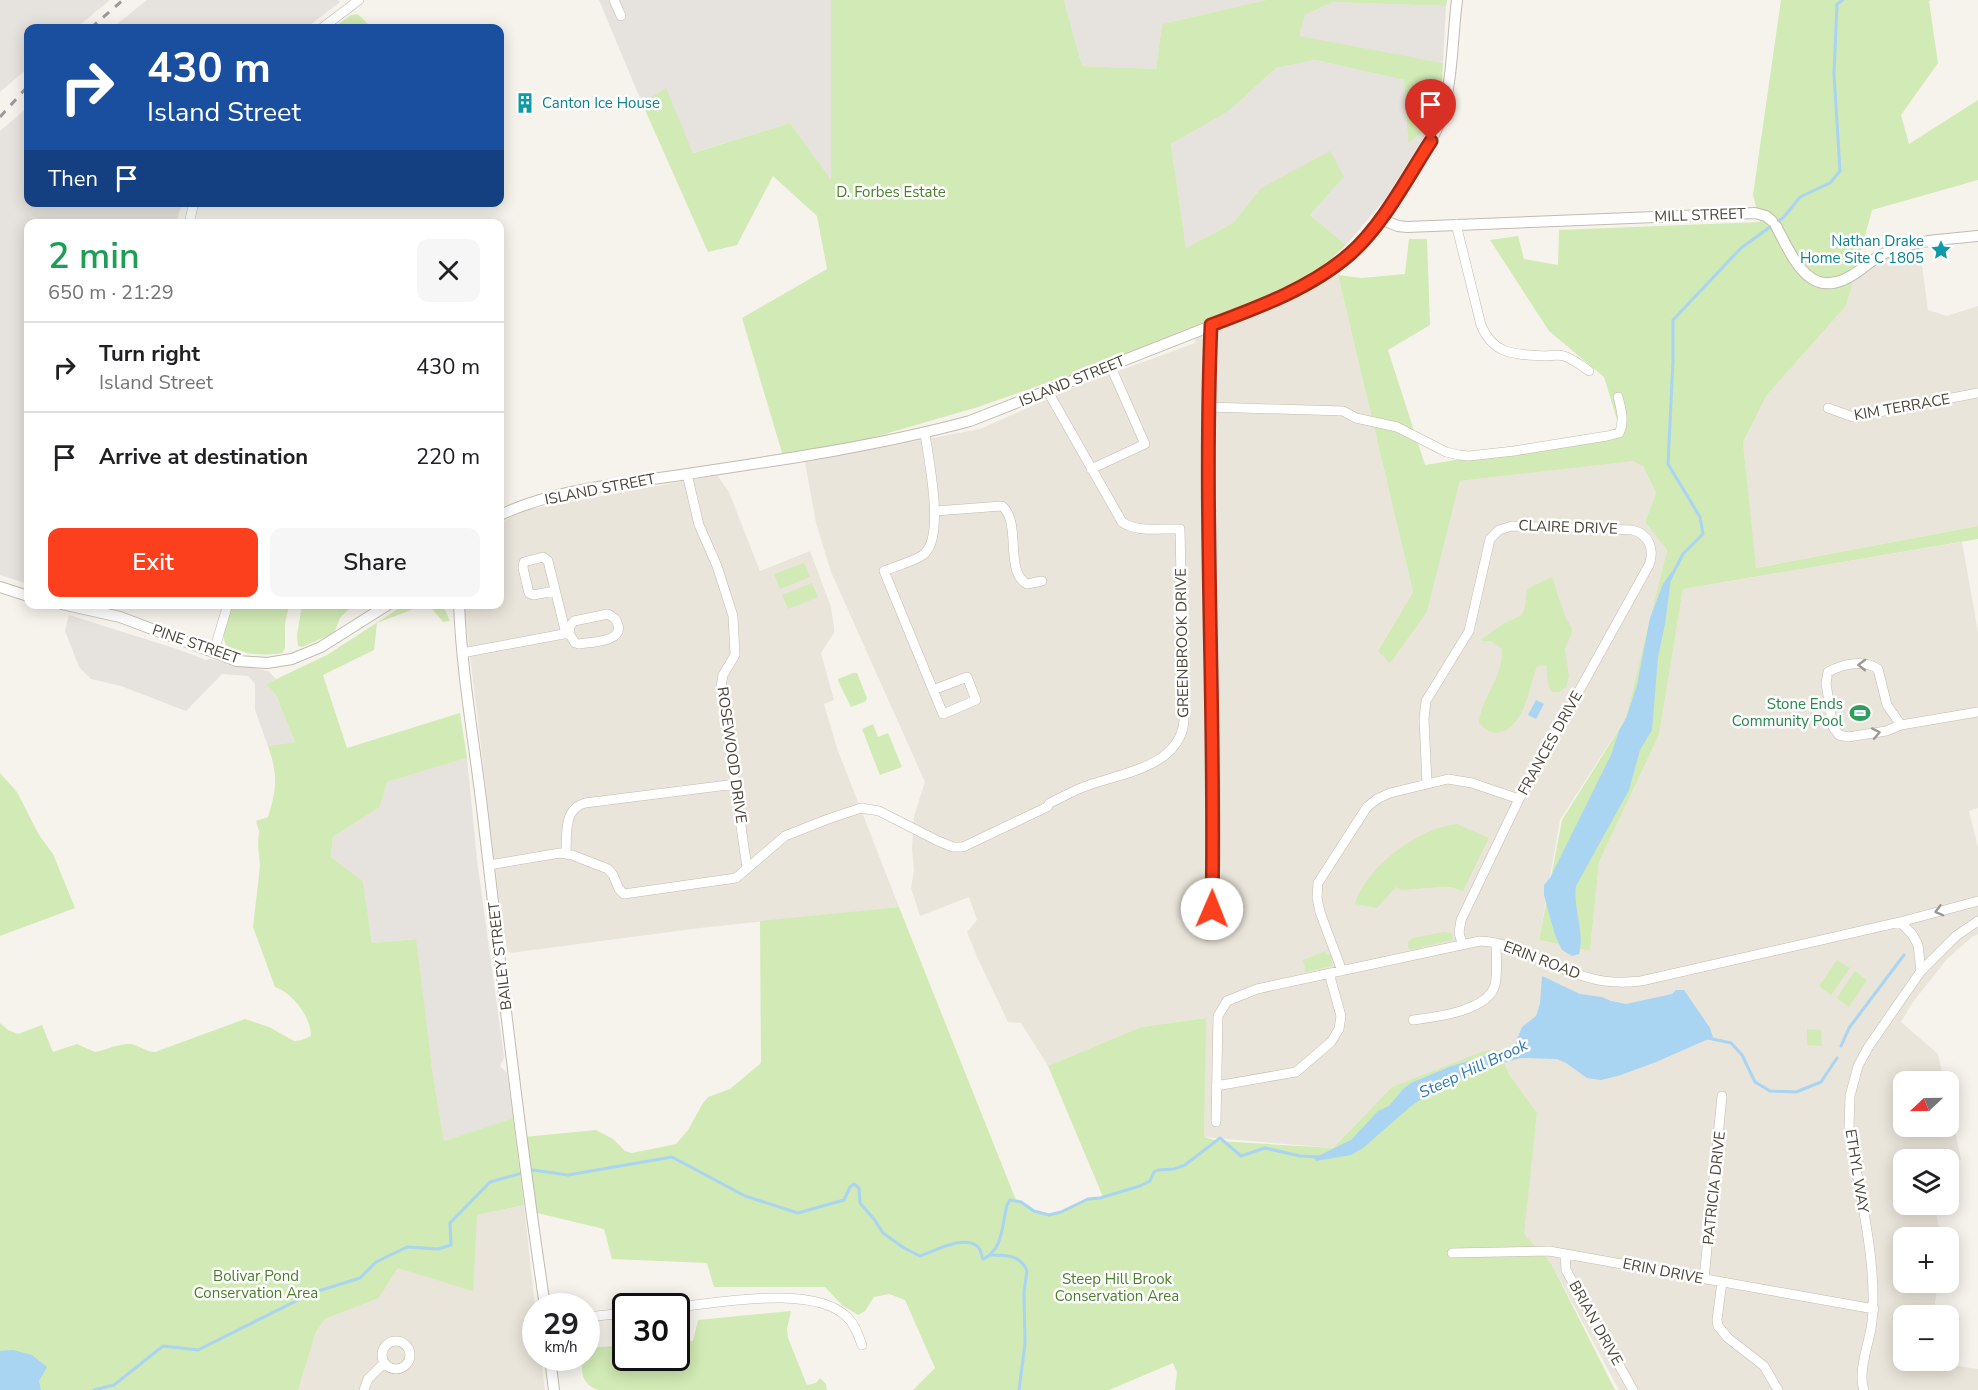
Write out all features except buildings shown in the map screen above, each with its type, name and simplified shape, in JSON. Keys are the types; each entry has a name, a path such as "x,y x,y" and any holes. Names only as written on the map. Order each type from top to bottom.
{"street":[{"path":"327,24 358,0"},
{"path":"615,0 621,16"},
{"name":"ISLAND STREET","path":"504,513 569,492 925,433 984,417 1290,293 1325,273 1351,253 1380,219 1431,141 1449,88 1456,0"},
{"name":"MILL STREET","path":"1380,219 1398,226 1407,226 1755,213 1766,216 1774,223 1801,269 1814,280 1824,284 1836,282 1893,250 1919,243 1978,236"},
{"path":"1456,224 1481,325 1486,337 1493,345 1500,350 1510,352 1562,356 1589,371"},
{"path":"1208,936 1211,930 1213,793 1209,596 1211,325"},
{"path":"1091,470 1145,444 1110,365"},
{"name":"GREENBROOK DRIVE","path":"489,866 566,854 578,856 608,869 624,894 734,879 784,836 861,808 879,811 952,847 963,847 1088,785 1143,768 1175,746 1181,736 1184,721 1180,529 1136,528 1122,522 1047,390"},
{"name":"KIM TERRACE","path":"1828,408 1853,417 1978,393"},
{"path":"1209,407 1343,411 1356,418 1397,427 1446,452 1469,456 1619,433 1622,428 1618,397"},
{"path":"925,433 935,511 931,542 928,550 922,555 884,571 933,690 943,714 977,699 967,677 933,690"},
{"name":"ROSEWOOD DRIVE","path":"687,474 699,525 717,566 733,616 735,656 723,675 721,687 747,868"},
{"path":"935,511 1002,506 1009,515 1020,579 1027,584 1042,581"},
{"name":"CLAIRE DRIVE","path":"1427,784 1425,707 1432,689 1468,631 1490,539 1499,530 1508,526 1632,530 1644,536 1651,546"},
{"name":"FRANCES DRIVE","path":"1462,944 1459,933 1461,920 1519,799 1649,565 1652,558 1651,546"},
{"path":"555,591 533,595 529,593 523,568 524,562 543,557 547,559 567,634 575,643 613,638 618,633 619,626 615,618 608,615 574,621 567,634"},
{"path":"0,587 24,595"},
{"name":"PINE STREET","path":"89,609 120,617 237,661 267,663 292,659 321,647 381,609"},
{"path":"214,651 227,609"},
{"name":"BAILEY STREET","path":"459,609 462,653 525,1171 543,1293"},
{"path":"462,653 567,634"},
{"path":"1901,725 1887,705 1878,669 1871,664 1861,663 1828,672 1826,683 1833,727 1839,735 1848,737 1873,733 1901,725 1978,712"},
{"path":"1342,971 1320,912 1317,891 1319,879 1370,804 1390,793 1448,779 1463,781 1519,799"},
{"path":"566,854 569,817 576,806 736,784"},
{"name":"ERIN ROAD","path":"1216,1122 1217,1023 1223,1005 1227,1001 1257,989 1480,940 1496,943 1590,978 1628,982 1900,922 1978,901"},
{"name":"ETHYL WAY","path":"1864,1390 1862,1376 1874,1309 1873,1278 1849,1128 1850,1096 1855,1075 1863,1056 1921,971 1956,936 1978,921"},
{"path":"1900,922 1912,934 1918,945 1921,971"},
{"path":"1413,1020 1438,1017 1480,1003 1487,998 1495,984 1496,943"},
{"path":"1216,1086 1296,1072 1331,1042 1339,1029 1341,1016 1329,973"},
{"name":"PATRICIA DRIVE","path":"1704,1279 1722,1096"},
{"name":"ERIN DRIVE","path":"1452,1252 1531,1250 1565,1254 1874,1309"},
{"name":"BRIAN DRIVE","path":"1565,1254 1566,1270 1633,1390"},
{"path":"1722,1282 1718,1326 1728,1338 1764,1366 1778,1390"},
{"path":"690,1306 773,1297 812,1301 828,1305 846,1315 853,1324 862,1345"},
{"path":"364,1390 368,1380 384,1364"},
{"path":"552,1371 554,1390"}],"shaded area":[{"path":"0,0 110,0 81,24 24,24 24,71 0,92"},
{"path":"147,0 338,0 340,2 311,24 117,24"},
{"path":"599,0 831,0 831,181 790,123 692,153 666,89 642,103"},
{"path":"1064,0 1266,0 1162,24 1156,69 1082,66"},
{"path":"1333,2 1446,6 1443,63 1298,37 1305,15"},
{"path":"1315,60 1404,80 1408,143 1430,128 1385,199 1346,245 1310,215 1344,177 1260,189 1233,223 1186,248 1171,144 1229,111 1276,68"},
{"path":"24,110 24,207 181,207 177,219 24,219 24,583 0,575 0,131"},
{"path":"1919,243 1928,310 1947,316 1978,306 1978,526 1755,568 1743,442 1767,395 1846,306 1854,273 1864,266"},
{"path":"1338,275 1413,592 1378,651 1427,612 1460,481 1633,460 1643,466 1656,493 1645,522 1667,550 1627,716 1560,820 1539,940 1590,951 1599,862 1659,735 1683,589 1962,542 1978,632 1978,808 1969,811 1978,847 1978,934 1947,959 1913,1002 1901,1022 1938,1054 1942,1071 1893,1071 1893,1137 1956,1137 1959,1149 1893,1149 1893,1215 1937,1215 1939,1227 1893,1227 1893,1293 1936,1293 1935,1305 1893,1305 1893,1371 1959,1371 1959,1366 1978,1369 1978,1390 1619,1390 1551,1263 1523,1234 1537,1113 1509,1074 1499,1049 1392,1087 1333,1148 1204,1137 1205,1018 1141,1027 1048,1066 1021,1023 1008,1022 978,959 967,932 977,920 969,897 920,916 911,888 914,870 912,848 914,816 925,782 831,572 816,523 805,462 980,429 1075,387 1195,343 1195,332"},
{"path":"717,475 729,492 760,571 810,551 831,607 834,627 834,633 821,653 834,700 824,704 838,751 899,907 700,928 510,953 507,950 464,609 504,609 504,521 525,510"},
{"path":"69,615 206,660 268,671 276,679 266,684 276,695 295,742 268,746 255,710 255,684 248,676 222,674 186,711 121,686 91,679 79,667 65,631"},
{"path":"467,758 477,860 504,1058 500,1066 507,1073 513,1118 444,1141 415,939 372,943 363,881 331,857 333,837 380,807 387,782"},
{"path":"524,1205 533,1293 522,1293 522,1371 543,1371 545,1390 298,1390 316,1332 325,1319 379,1298 398,1268 477,1215"}],"green space":[{"name":"D. Forbes Estate","path":"831,0 1064,0 1082,66 1156,69 1162,24 1266,0 1447,0 1446,6 1333,2 1305,15 1299,36 1443,63 1441,100 1430,128 1408,143 1404,80 1315,60 1276,68 1229,111 1171,144 1186,248 1233,223 1260,189 1330,151 1344,177 1310,215 1346,245 1289,298 978,407 785,463 742,318 827,269 817,216 773,176 737,245 708,252 642,103 666,88 693,153 790,123 831,180"},
{"path":"1781,0 1931,0 1929,1 1938,63 1901,115 1909,144 1978,100 1978,180 1872,210 1846,306 1767,395 1743,442 1756,568 1978,526 1978,539 1683,589 1659,735 1599,862 1590,951 1539,940 1562,820 1626,718 1667,550 1645,522 1656,493 1643,466 1633,461 1460,481 1427,612 1390,663 1378,651 1413,592 1338,275 1361,278 1405,274 1409,239 1427,239 1430,325 1388,350 1425,465 1621,433 1604,377 1549,331 1490,240 1518,236 1524,259 1558,265 1559,230 1760,222 1753,195"},
{"path":"357,14 368,24 339,24 351,15"},
{"path":"804,563 810,577 780,589 774,574"},
{"path":"1552,577 1565,616 1572,629 1565,649 1569,676 1566,687 1559,692 1552,692 1548,683 1546,665 1537,666 1521,714 1505,730 1492,732 1479,723 1484,704 1500,669 1502,649 1491,641 1481,641 1503,624 1522,615 1527,589"},
{"path":"812,583 818,597 788,609 782,595"},
{"path":"230,609 288,609 285,624 285,648 282,653 268,654 238,651 226,645 224,640 226,620"},
{"path":"301,609 349,609 340,618 334,633 302,647 298,646 297,635"},
{"name":"Bolivar Pond Conservation Area","path":"398,609 414,609 377,623 374,650 323,675 347,748 460,713 467,758 387,782 380,807 333,837 331,857 363,881 372,943 416,939 432,1068 444,1141 513,1118 524,1205 477,1215 473,1291 398,1268 379,1298 325,1319 316,1332 298,1390 0,1390 0,1023 8,1030 18,1034 42,1025 53,1052 77,1044 95,1052 127,1044 155,1052 245,1019 269,1027 294,1041 311,1036 308,1021 300,1007 282,990 275,987 253,927 260,866 259,831 256,821 268,817 275,789 275,774 268,746 295,742 276,695 266,684 327,655"},
{"path":"432,609 445,609 450,621 443,622"},
{"path":"857,673 867,698 866,701 851,707 838,679"},
{"path":"873,724 878,737 888,733 902,767 880,775 862,729"},
{"path":"0,773 17,792 39,835 53,854 75,908 0,936"},
{"path":"1457,824 1489,838 1463,891 1451,887 1402,890 1396,887 1377,908 1355,904 1370,876 1382,863 1410,841 1442,827"},
{"name":"Steep Hill Brook Conservation Area","path":"899,907 1016,1200 1035,1211 1049,1215 1088,1199 1103,1197 1048,1066 1141,1027 1206,1018 1204,1137 1218,1141 1333,1148 1392,1087 1484,1051 1499,1049 1509,1074 1537,1113 1524,1234 1551,1263 1615,1390 1175,1390 1177,1372 1173,1363 1109,1390 913,1390 935,1368 905,1300 889,1294 874,1297 865,1311 858,1315 842,1305 825,1287 714,1287 707,1263 612,1259 604,1229 533,1212 524,1137 596,1130 613,1139 625,1151 632,1153 676,1144 688,1130 708,1097 730,1089 761,1063 760,921"},
{"path":"1444,932 1452,933 1453,940 1410,950 1408,947 1408,942 1413,938"},
{"path":"1326,951 1329,955 1331,952 1332,966 1306,972 1303,960"},
{"path":"1837,960 1850,968 1831,995 1819,986"},
{"path":"1855,971 1867,980 1849,1007 1837,998"},
{"path":"1807,1029 1821,1030 1822,1046 1807,1045"},
{"path":"791,1311 787,1329 788,1338 807,1385 816,1383 820,1378 826,1384 827,1390 599,1390 586,1382 582,1371 600,1371 600,1347 612,1346 612,1371 690,1371 690,1341 693,1341 698,1320"}],"water":[{"path":"1672,571 1658,657 1652,730 1640,750 1629,790 1576,886 1581,937 1579,954 1572,956 1562,950 1555,935 1544,895 1544,885 1550,878 1611,755 1627,716 1637,685 1650,618 1663,584"},
{"path":"1536,700 1544,704 1536,719 1528,715"},
{"name":"Stone Ends Community Pool","path":"1864,706 1870,710 1867,717 1858,719 1849,715 1852,709"},
{"path":"1542,976 1580,994 1626,1004 1672,994 1676,990 1684,990 1710,1028 1713,1037 1656,1062 1601,1080 1587,1078 1557,1059 1521,1058 1494,1065 1437,1088 1410,1107 1363,1148 1351,1155 1316,1161 1314,1158 1351,1140 1378,1111 1389,1106 1411,1083 1449,1067 1514,1047 1522,1027 1536,1016 1540,1004"},
{"path":"13,1350 32,1355 47,1367 39,1381 41,1390 0,1390 0,1351"}],"waterway":[{"path":"1669,581 1683,554 1703,534 1700,517 1668,464 1673,320 1741,248 1784,217 1800,197 1830,183 1840,171 1834,74 1837,4 1843,0"},
{"name":"Steep Hill Brook","path":"1841,1046 1849,1028 1904,955"},
{"name":"Steep Hill Brook","path":"1708,1038 1731,1043 1742,1055 1755,1082 1770,1091 1796,1092 1821,1082 1837,1058"},
{"name":"Steep Hill Brook","path":"94,1390 114,1385 163,1346 198,1350 312,1293 360,1278 376,1262 407,1247 438,1249 451,1245 450,1223 490,1182 533,1170 568,1175 672,1157 745,1196 798,1213 844,1200 850,1187 854,1184 859,1188 860,1203 883,1233 904,1248 920,1256 948,1245 964,1242 978,1247 983,1259 990,1255 998,1243 1010,1200 1021,1202 1034,1211 1049,1215 1061,1212 1088,1199 1100,1198 1140,1186 1150,1181 1154,1172 1158,1170 1174,1169 1185,1165 1220,1138 1241,1156 1265,1148 1300,1156 1320,1157"},
{"path":"991,1255 1017,1259 1027,1271 1024,1292 1025,1344 1019,1390"}],"railway":[{"path":"96,24 123,0"},
{"path":"0,117 24,90"}],"place":[{"name":"Canton Ice House","path":"525,103"},
{"name":"Nathan Drake Home Site C 1805","path":"1941,250"},
{"name":"Stone Ends Community Pool","path":"1860,713"}],"route":[{"path":"1212,909 1213,772 1208,428 1211,325 1290,293 1325,273 1351,253 1380,219 1431,141"}]}
